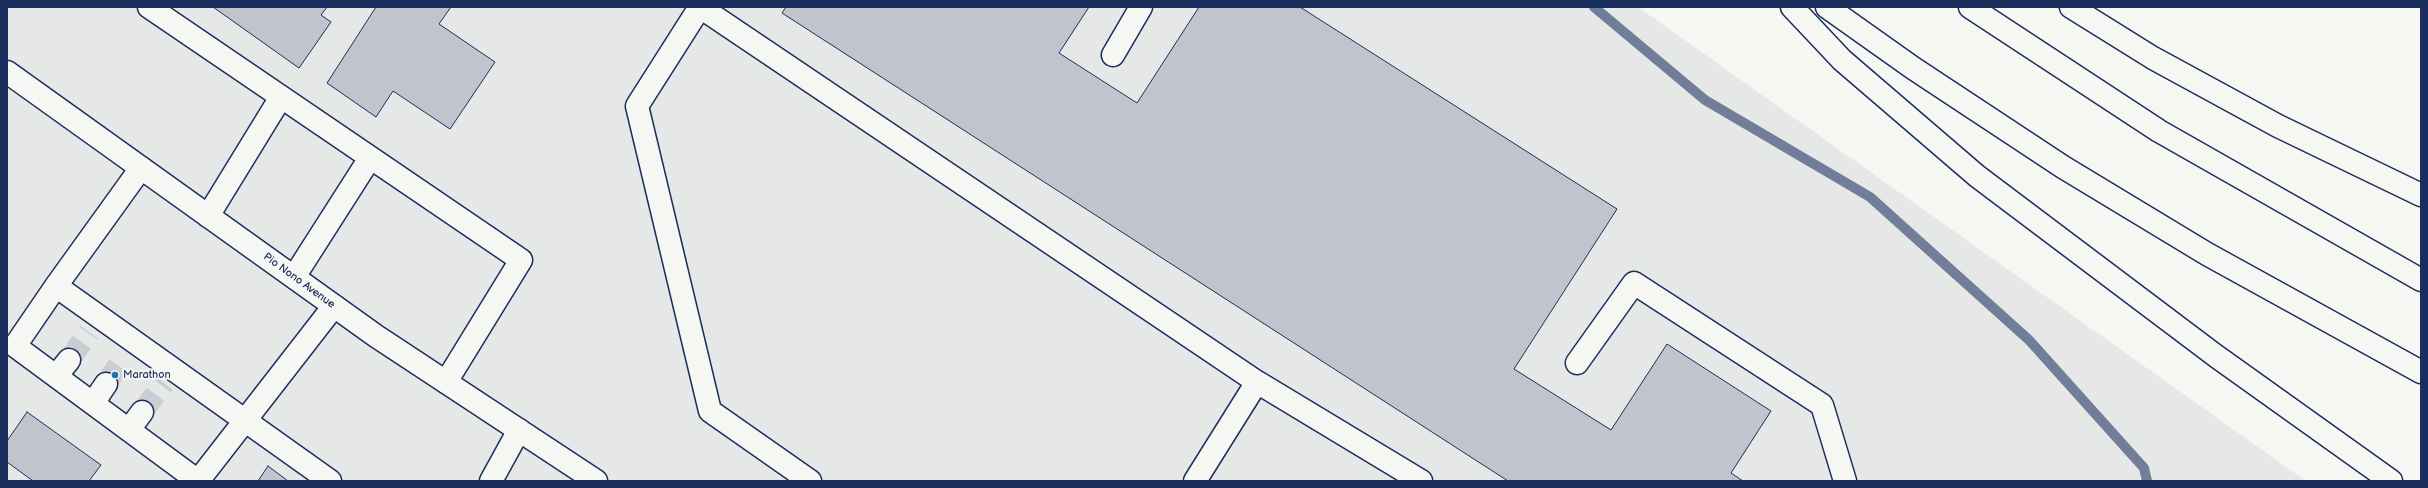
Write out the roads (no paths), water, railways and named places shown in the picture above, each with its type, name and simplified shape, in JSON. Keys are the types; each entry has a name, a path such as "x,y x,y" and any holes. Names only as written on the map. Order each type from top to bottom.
{"main road":[{"path":"149,7 521,260 446,382"},
{"path":"810,481 710,411 637,106 700,7 1258,382 1421,481"},
{"path":"1113,55 1142,7"},
{"path":"1792,7 1842,60 1977,176 2216,356 2391,481"},
{"path":"1827,7 1913,68 2077,175 2207,254 2421,372"},
{"path":"1970,7 2159,131 2421,280"},
{"path":"2071,7 2153,58 2278,126 2421,196"},
{"name":"Pio Nono Avenue","path":"7,72 334,306 596,481"},
{"path":"208,216 281,97"},
{"path":"294,277 370,158"},
{"path":"141,168 56,286 15,346 63,368 93,403 198,481 334,306"},
{"path":"1577,363 1634,283 1822,405 1845,481"},
{"path":"56,286 94,324 130,350 168,376 245,421 326,480"},
{"path":"1195,481 1258,382"},
{"path":"93,403 106,384"},
{"path":"129,430 142,412"},
{"path":"490,481 519,430"}],"waterway":[{"path":"1594,7 1705,100 1870,197 2029,340 2144,468 2147,481"}],"tunnel":[{"path":"69,360 89,332"},
{"path":"106,384 124,357"},
{"path":"142,412 164,383"}],"place":[{"name":"Marathon","path":"115,375"}]}
